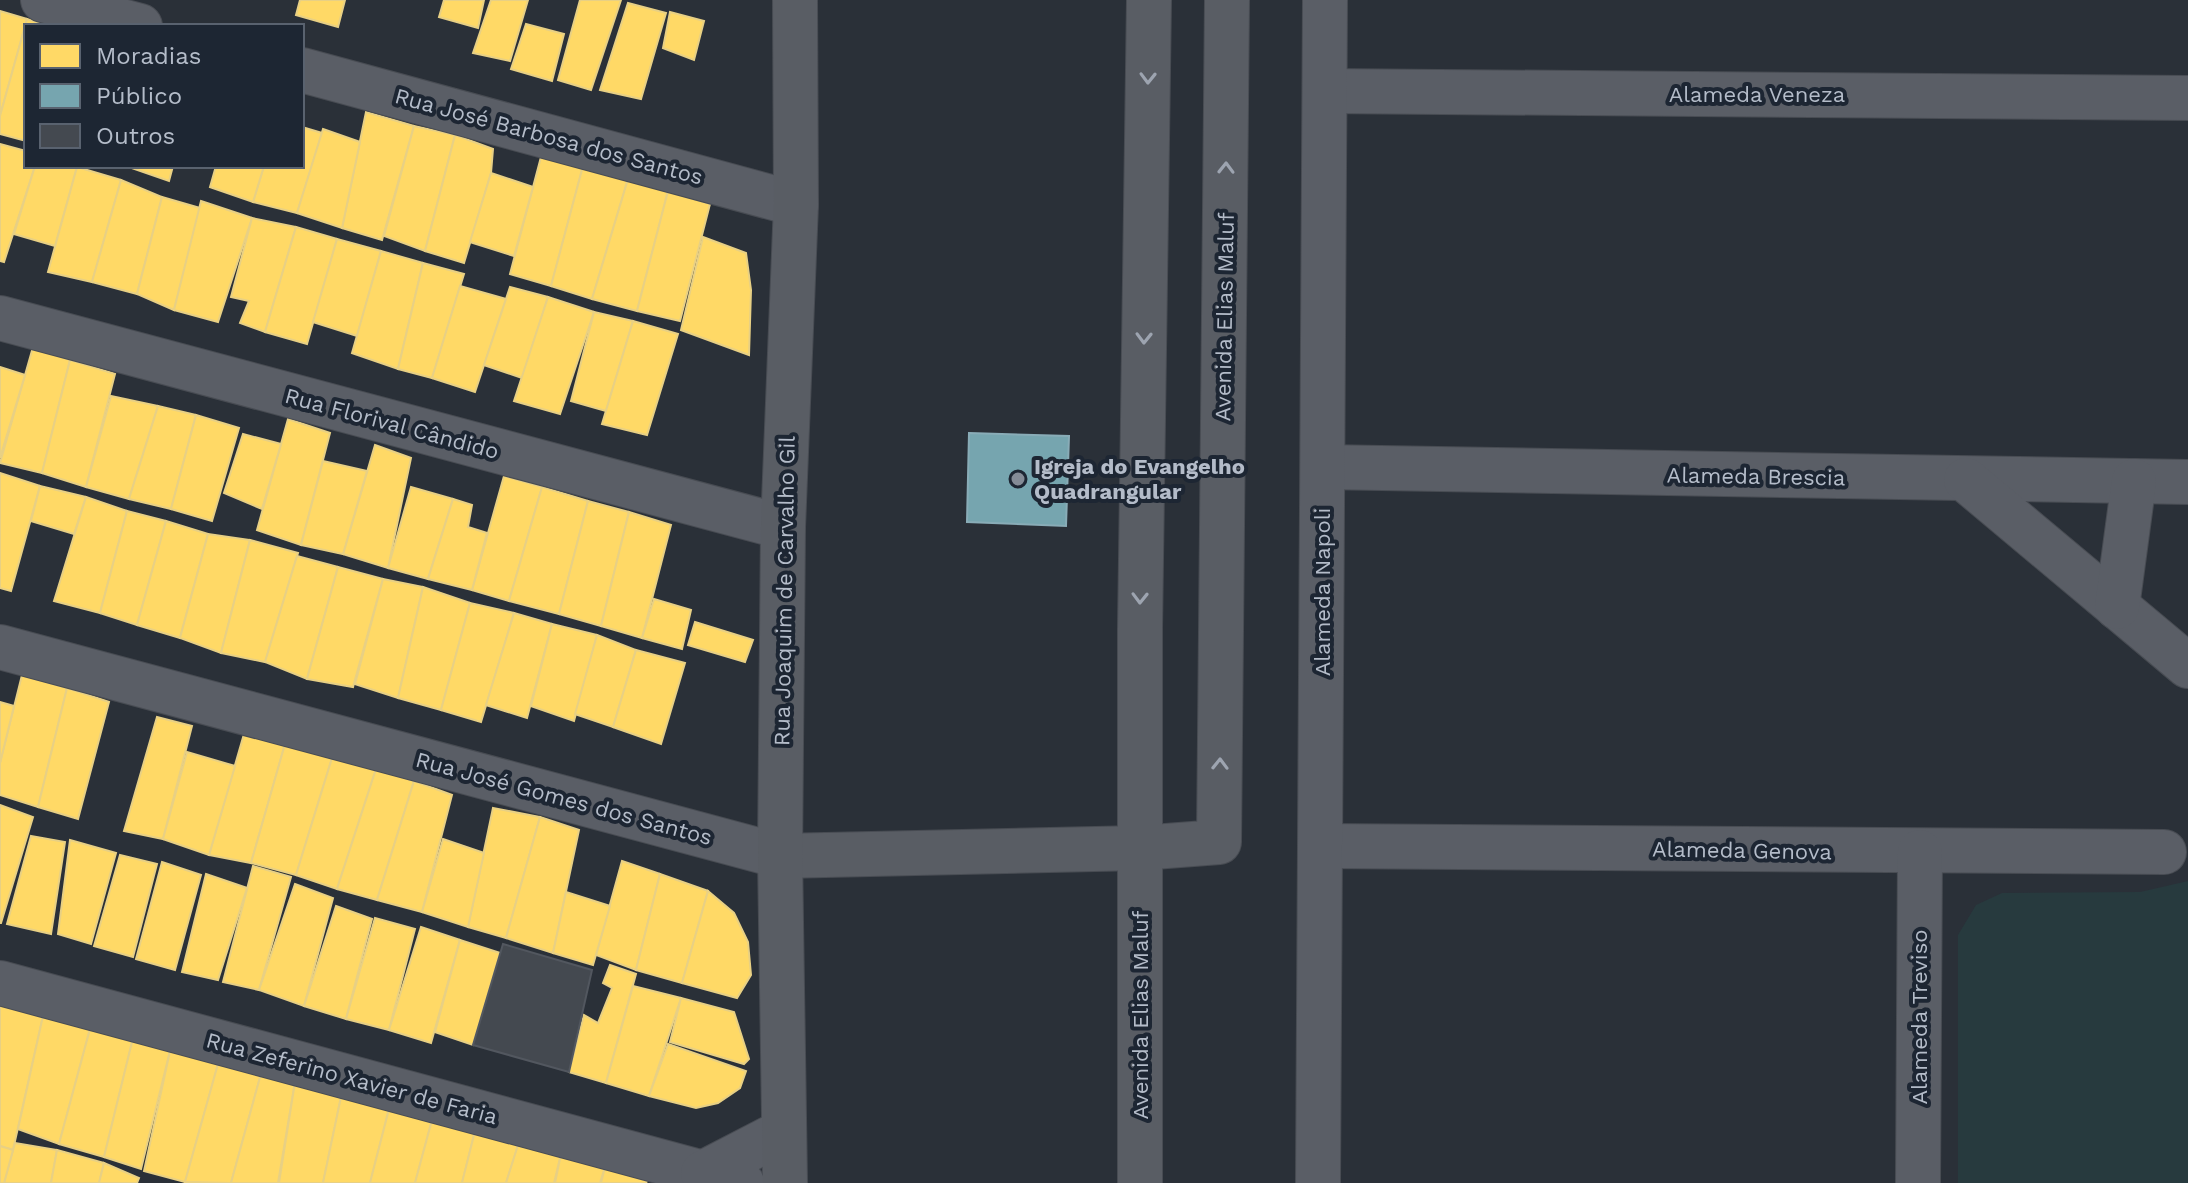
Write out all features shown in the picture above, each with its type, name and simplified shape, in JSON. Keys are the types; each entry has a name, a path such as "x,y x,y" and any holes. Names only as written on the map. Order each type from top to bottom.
{"street":[{"path":"43,0 133,24"},
{"name":"Rua Joaquim de Carvalho Gil","path":"785,1183 780,856 783,527 796,204 795,0"},
{"name":"Avenida Elias Maluf","path":"1140,1183 1140,848 1149,0"},
{"name":"Avenida Elias Maluf","path":"1140,848 1219,842 1227,0"},
{"name":"Alameda Napoli","path":"1318,1183 1325,0"},
{"name":"Rua José Barbosa dos Santos","path":"304,71 796,204"},
{"name":"Alameda Veneza","path":"1325,91 2188,98"},
{"name":"Rua Florival Cândido","path":"0,318 783,527"},
{"name":"Alameda Brescia","path":"1323,467 2188,482"},
{"path":"1966,480 2188,666"},
{"path":"2117,607 2134,481"},
{"name":"Rua José Gomes dos Santos","path":"0,647 780,856 1140,848"},
{"name":"Alameda Genova","path":"1320,846 1920,852 2180,842"},
{"name":"Alameda Treviso","path":"1918,1183 1920,852"},
{"name":"Rua Zeferino Xavier de Faria","path":"0,983 722,1178 784,1131"}],"green space":[{"path":"2188,881 2188,1183 1958,1183 1958,935 1976,905 2002,893 2140,892"}],"building: Moradias":[{"path":"300,0 345,0 338,27 296,15"},
{"path":"444,0 484,0 478,28 439,17"},
{"path":"491,0 528,0 510,61 473,53"},
{"path":"580,0 621,0 591,90 558,80"},
{"path":"628,3 666,13 641,99 600,90"},
{"path":"0,11 27,19 0,116"},
{"path":"670,12 704,21 694,60 663,48"},
{"path":"27,19 43,24 26,24"},
{"path":"526,24 564,34 552,81 511,69"},
{"path":"24,30 24,140 0,134 0,116"},
{"path":"366,112 414,126 382,240 342,228"},
{"path":"414,126 455,135 425,251 384,236"},
{"path":"304,128 322,133 297,213 253,202 263,168 304,168"},
{"path":"323,129 360,142 342,228 297,213"},
{"path":"455,135 493,149 491,173 464,263 425,251"},
{"path":"0,144 24,150 24,168 34,168 4,262 0,261"},
{"path":"541,157 583,166 551,286 510,274"},
{"path":"583,166 628,179 592,299 551,286"},
{"path":"34,168 77,168 55,246 14,234"},
{"path":"77,168 121,180 92,282 48,272"},
{"path":"132,168 172,168 169,181"},
{"path":"215,168 263,168 253,202 210,187"},
{"path":"491,173 533,187 514,256 470,242"},
{"path":"628,179 668,191 637,311 592,299"},
{"path":"121,180 162,197 137,294 92,282"},
{"path":"668,191 710,204 680,321 637,311"},
{"path":"162,197 200,208 174,310 137,294"},
{"path":"201,201 252,218 218,322 174,310"},
{"path":"252,218 296,227 265,332 240,323 249,301 231,297"},
{"path":"296,227 337,239 307,344 265,332"},
{"path":"703,237 746,253 751,290 749,355 681,330"},
{"path":"337,239 381,251 357,336 313,322"},
{"path":"381,251 423,263 398,369 352,353"},
{"path":"423,263 464,274 432,378 398,369"},
{"path":"460,286 506,299 475,392 432,378"},
{"path":"510,287 548,297 522,378 484,365"},
{"path":"548,297 594,312 560,414 514,401"},
{"path":"594,312 633,321 606,411 571,401"},
{"path":"633,321 678,334 647,435 602,424"},
{"path":"33,347 70,360 42,473 0,463"},
{"path":"70,360 115,374 86,487 42,473"},
{"path":"0,367 25,375 0,458"},
{"path":"111,396 158,406 129,499 86,487"},
{"path":"158,406 196,415 171,509 129,499"},
{"path":"196,415 239,428 212,521 171,509"},
{"path":"288,419 330,433 301,545 257,530"},
{"path":"243,434 281,444 262,509 224,493"},
{"path":"375,445 411,458 388,568 343,554"},
{"path":"323,461 367,471 343,554 301,545"},
{"path":"0,473 40,486 11,591 0,588"},
{"path":"504,476 542,487 509,601 472,590"},
{"path":"40,486 86,497 74,534 31,521"},
{"path":"411,487 453,499 428,579 388,568"},
{"path":"542,487 588,501 559,614 509,601"},
{"path":"86,497 127,511 100,613 54,601"},
{"path":"453,499 472,505 468,527 487,533 472,590 428,579"},
{"path":"588,501 629,512 601,626 559,614"},
{"path":"127,511 166,521 137,625 100,613"},
{"path":"629,512 671,525 642,638 601,626"},
{"path":"166,521 208,534 180,638 137,625"},
{"path":"208,534 250,540 221,653 180,638"},
{"path":"250,540 298,553 265,662 221,653"},
{"path":"297,556 338,567 307,679 265,662"},
{"path":"338,567 383,579 353,687 307,679"},
{"path":"383,579 423,587 398,698 355,684"},
{"path":"423,587 470,603 441,710 398,698"},
{"path":"654,599 691,610 682,649 642,638"},
{"path":"470,603 514,613 481,722 441,710"},
{"path":"514,613 552,624 527,718 486,705"},
{"path":"695,622 753,640 745,662 688,645"},
{"path":"552,624 597,635 574,721 531,706"},
{"path":"597,635 636,650 613,727 575,714"},
{"path":"636,650 685,663 661,744 613,727"},
{"path":"22,675 67,688 38,807 0,795 0,763"},
{"path":"67,688 109,702 78,819 38,807"},
{"path":"0,702 14,706 0,763"},
{"path":"157,717 192,726 163,839 124,831"},
{"path":"244,734 285,744 251,863 209,855"},
{"path":"285,744 332,758 296,875 251,863"},
{"path":"187,752 235,766 209,855 163,839"},
{"path":"332,758 376,769 337,889 296,875"},
{"path":"376,769 414,781 377,900 337,889"},
{"path":"414,781 452,795 422,912 377,900"},
{"path":"0,805 33,817 1,923 0,923"},
{"path":"493,808 540,817 506,938 468,927"},
{"path":"540,817 579,830 553,953 506,938"},
{"path":"31,836 65,842 51,934 7,924"},
{"path":"443,839 484,853 468,927 422,912"},
{"path":"70,840 116,853 91,944 58,934"},
{"path":"120,855 157,864 133,957 94,946"},
{"path":"622,861 660,874 636,970 596,955"},
{"path":"162,862 201,875 175,970 136,959"},
{"path":"253,866 291,877 259,990 223,982"},
{"path":"206,874 247,888 218,980 182,972"},
{"path":"660,874 708,891 682,983 636,970"},
{"path":"295,884 333,898 304,1006 259,990"},
{"path":"708,891 734,913 748,942 751,975 737,998 682,983"},
{"path":"566,892 610,906 593,965 553,953"},
{"path":"336,906 372,919 346,1019 304,1006"},
{"path":"375,918 415,929 389,1030 346,1019"},
{"path":"421,927 460,940 431,1043 389,1030"},
{"path":"460,940 500,953 473,1045 435,1032"},
{"path":"610,965 636,974 606,1083 569,1072 584,1015 598,1023 612,988 603,983"},
{"path":"633,986 681,998 649,1096 606,1083"},
{"path":"681,998 734,1012 749,1059 744,1064 670,1042"},
{"path":"0,1003 43,1016 13,1150 0,1146"},
{"path":"43,1016 90,1029 59,1144 18,1129"},
{"path":"90,1029 133,1038 104,1157 59,1144"},
{"path":"133,1038 170,1051 141,1169 104,1157"},
{"path":"668,1044 746,1071 740,1088 718,1103 696,1108 649,1096"},
{"path":"170,1051 218,1064 185,1182 144,1171"},
{"path":"218,1064 262,1070 231,1183 185,1182"},
{"path":"262,1070 295,1082 278,1183 231,1183"},
{"path":"295,1082 341,1097 323,1183 279,1183"},
{"path":"341,1097 389,1109 370,1183 323,1183"},
{"path":"389,1109 432,1120 415,1183 370,1183"},
{"path":"432,1120 475,1131 462,1183 415,1183"},
{"path":"475,1131 519,1142 506,1183 462,1183"},
{"path":"519,1142 561,1154 554,1183 506,1183"},
{"path":"15,1143 57,1150 51,1183 4,1183"},
{"path":"0,1146 13,1150 4,1183 0,1183"},
{"path":"57,1150 104,1163 99,1183 51,1183"},
{"path":"561,1154 605,1167 600,1183 555,1183"},
{"path":"104,1163 139,1178 137,1183 99,1183"},
{"path":"605,1167 647,1181 601,1183"}],"building: Público":[{"name":"Igreja do Evangelho Quadrangular","path":"969,433 1069,436 1066,526 967,522"}],"building: Outros":[{"path":"503,944 592,970 569,1072 473,1045"}],"place":[{"name":"Igreja do Evangelho Quadrangular","path":"1018,479"}]}
